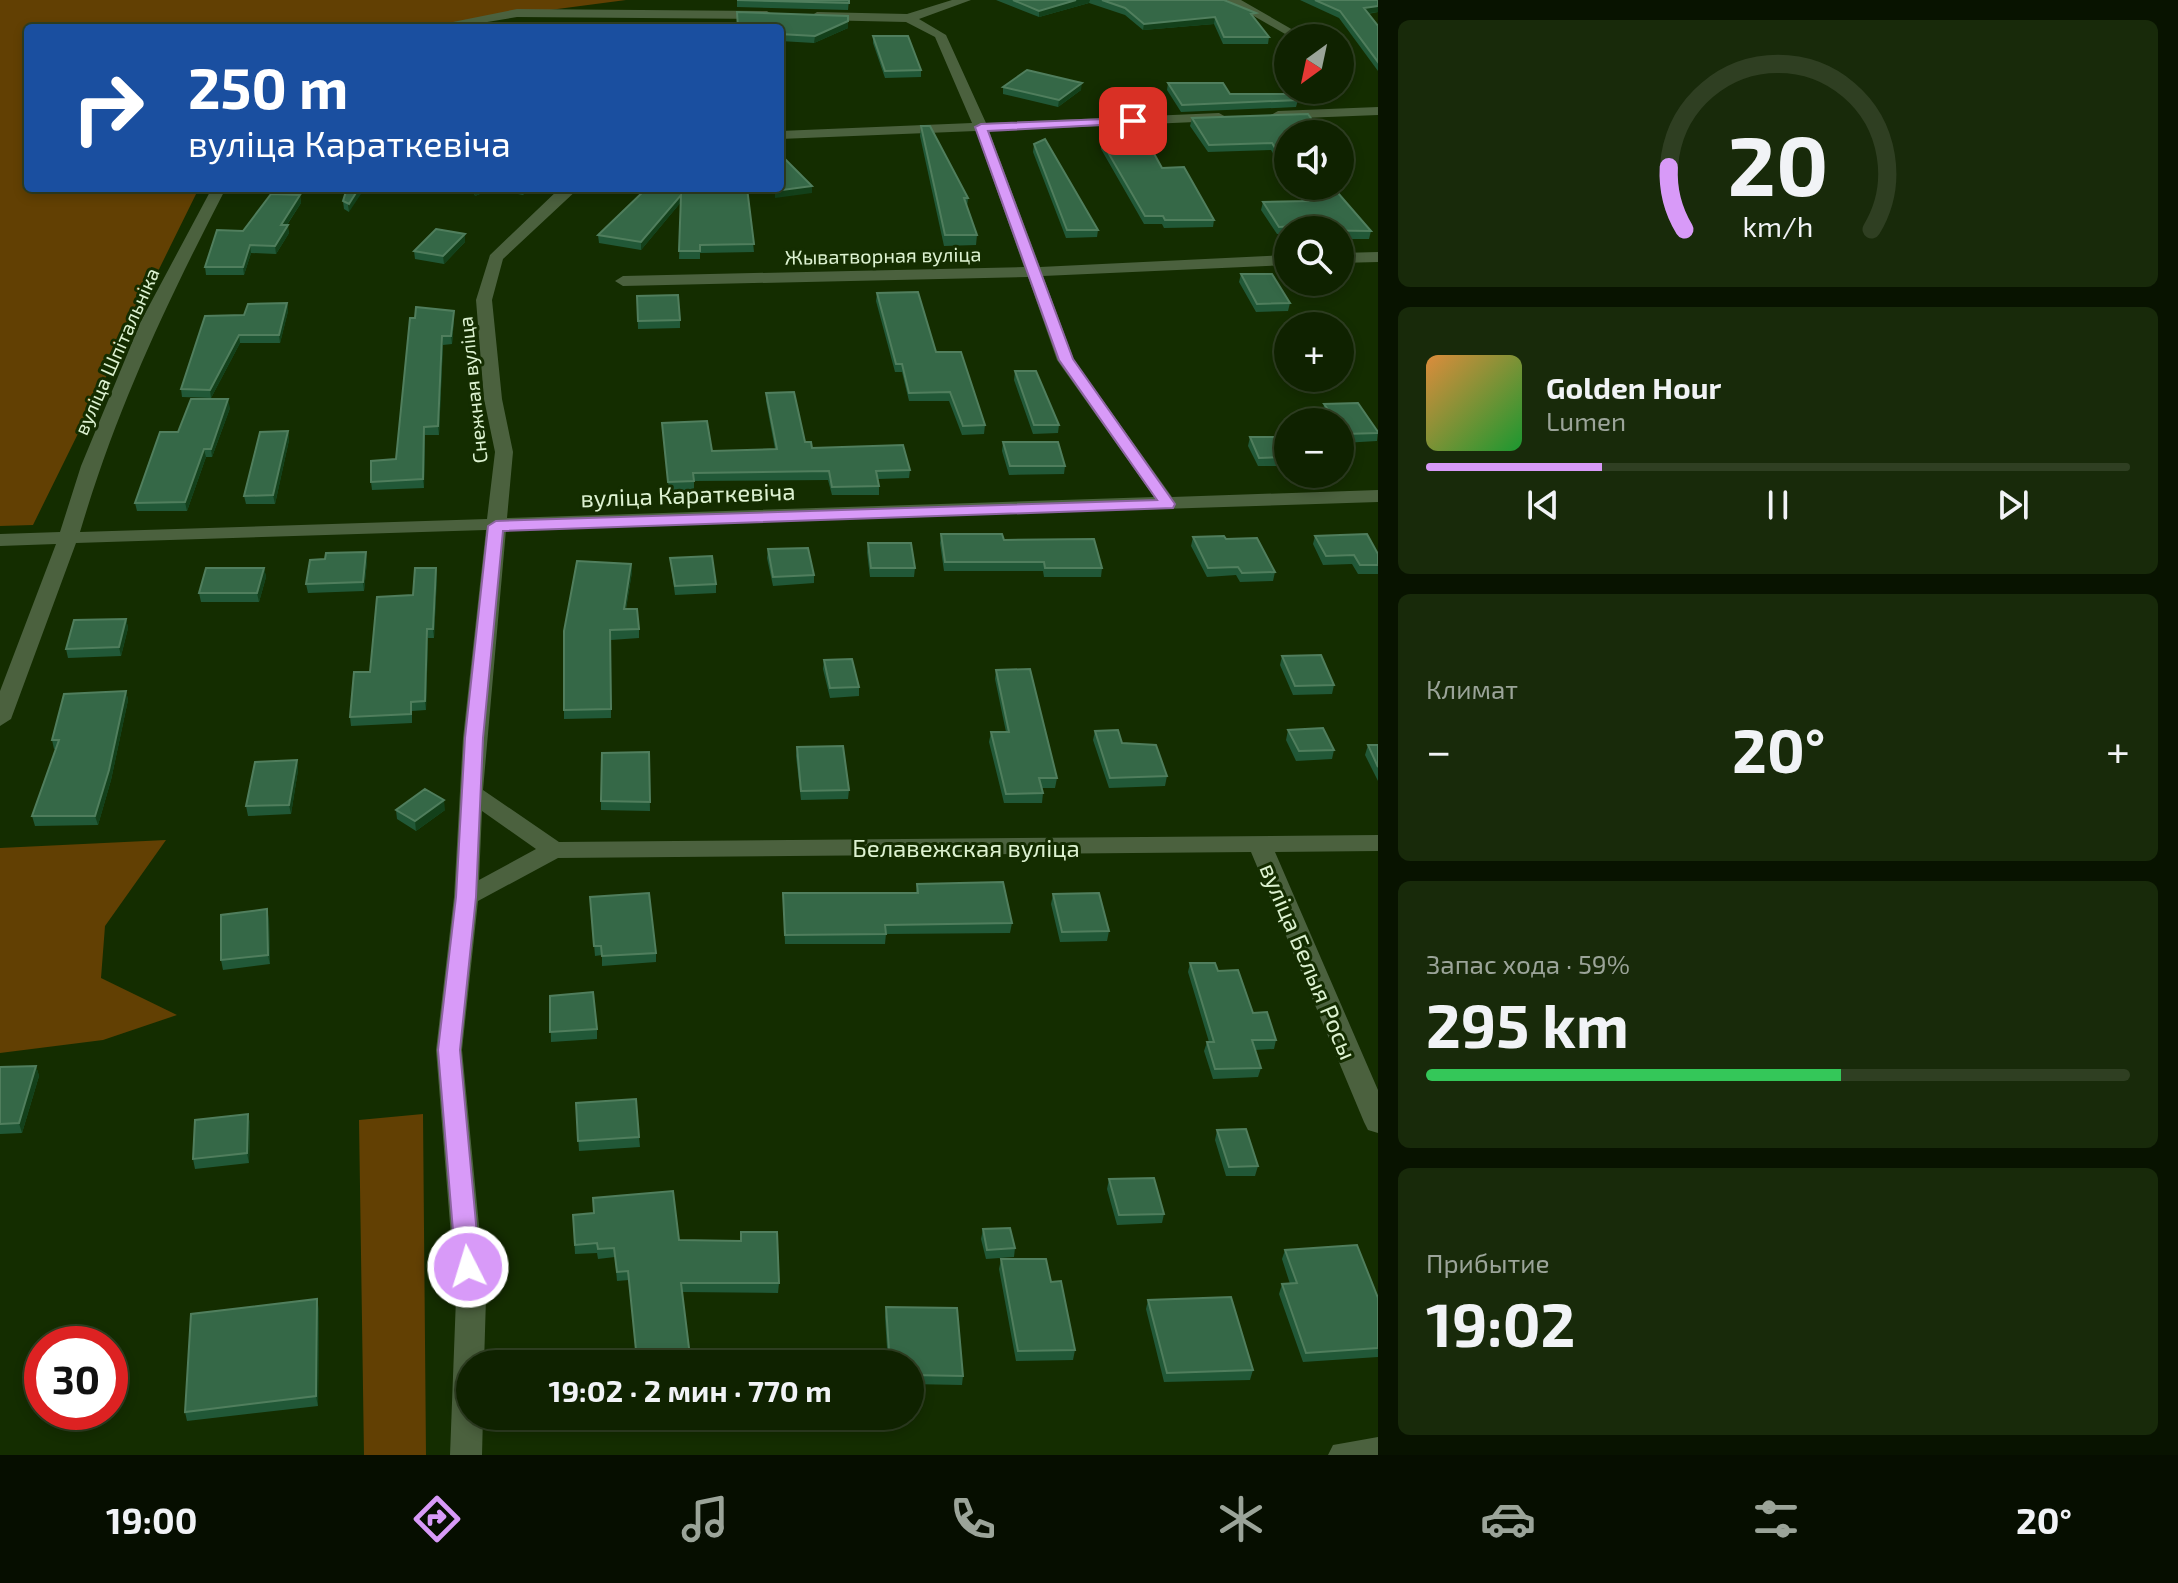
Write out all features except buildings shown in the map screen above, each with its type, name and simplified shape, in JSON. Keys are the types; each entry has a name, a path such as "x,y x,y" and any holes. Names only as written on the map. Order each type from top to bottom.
{"street":[{"path":"799,15 908,18 965,0"},
{"path":"1232,0 1276,24"},
{"path":"452,24 517,13 567,11 783,15"},
{"path":"908,18 940,35 981,127 1066,360 1168,504"},
{"path":"1267,115 1378,111"},
{"path":"784,135 1235,117"},
{"name":"вуліца Шпітальніка","path":"0,719 68,539 90,466 149,321 217,192"},
{"name":"Снежная вуліца","path":"466,1455 471,1298 449,1050 466,897 471,793 504,452 493,399 484,300 496,258 564,192"},
{"path":"1354,258 1378,257"},
{"name":"Жыватворная вуліца","path":"623,281 1033,272 1274,261"},
{"name":"вуліца Караткевіча","path":"0,540 1378,496"},
{"path":"471,793 554,850"},
{"name":"Белавежская вуліца","path":"466,897 554,850 1378,843"},
{"name":"вуліца Белыя Росы","path":"1260,845 1378,1122"},
{"path":"1344,1455 1378,1451"}],"shaded area":[{"path":"0,0 626,0 444,24 24,24 24,192 197,192 33,525 0,526"},
{"path":"166,840 105,926 101,978 177,1015 103,1040 0,1053 0,848"},
{"path":"423,1114 426,1455 364,1455 359,1120"}],"route":[{"path":"468,1267 449,1050 466,897 474,738 496,526 1168,504 1066,360 981,127 1133,121"}]}
